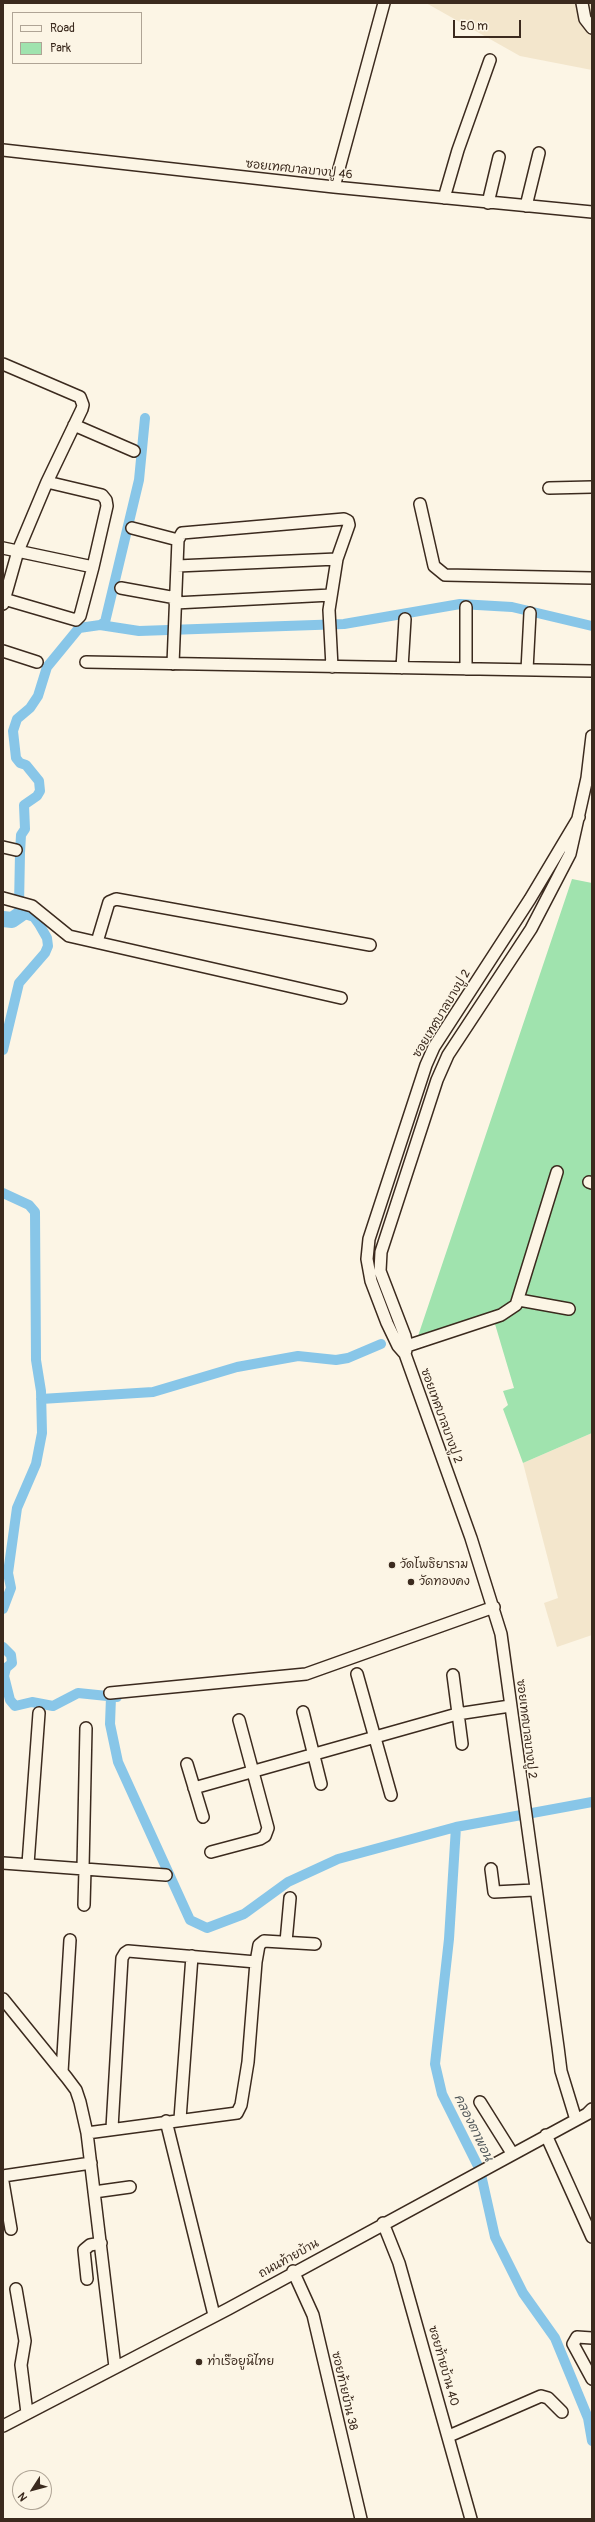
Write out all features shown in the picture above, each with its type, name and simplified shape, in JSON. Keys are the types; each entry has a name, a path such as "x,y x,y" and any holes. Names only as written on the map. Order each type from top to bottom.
{"street":[{"path":"334,187 384,3"},
{"path":"582,3 585,19 592,28"},
{"path":"444,198 458,150 490,60"},
{"name":"ซอยเทศบาลบางปู 46","path":"3,150 334,187 592,212"},
{"path":"526,206 539,152"},
{"path":"488,203 499,157"},
{"path":"3,364 80,397 83,405 47,482 18,551 4,602 76,620 80,616 93,567 107,506 106,500 102,495 47,482"},
{"path":"74,425 134,451"},
{"path":"549,488 592,486"},
{"path":"420,504 434,566 445,576 592,578"},
{"path":"173,664 178,540 180,535 185,532 344,519 348,521 349,525 337,559 329,610 332,667"},
{"path":"132,528 178,540"},
{"path":"3,548 93,567"},
{"path":"177,566 337,559"},
{"path":"121,588 176,600 331,595"},
{"path":"466,607 466,669"},
{"path":"527,670 530,613"},
{"path":"402,668 405,619"},
{"path":"3,651 37,662"},
{"path":"86,662 592,671"},
{"name":"ซอยเทศบาลบางปู 2","path":"576,2120 562,2071 534,1890 503,1647 494,1607 380,1271 381,1252 385,1239 437,1080 448,1055 550,895 570,854 579,817 592,749 592,736"},
{"name":"ซอยเทศบาลบางปู 2","path":"406,1350 398,1346 387,1323 371,1281 367,1259 369,1239 408,1117 434,1047 530,899 579,817"},
{"path":"3,847 16,850"},
{"path":"3,898 32,906 64,934 341,998"},
{"path":"97,942 109,902 116,899 370,945"},
{"path":"406,1350 501,1315 516,1305 519,1300 557,1172"},
{"path":"519,1300 569,1309"},
{"path":"110,1693 306,1674 494,1607"},
{"path":"357,1674 374,1739 391,1795"},
{"path":"453,1675 462,1744"},
{"path":"194,1788 314,1756 457,1714 510,1706"},
{"path":"303,1712 321,1784"},
{"path":"28,1864 39,1713"},
{"path":"211,1852 265,1836 268,1828 252,1772 240,1720"},
{"path":"84,1905 86,1728"},
{"path":"187,1764 203,1817"},
{"path":"3,1863 166,1875"},
{"path":"491,1870 494,1892 534,1890"},
{"path":"286,1942 290,1898"},
{"path":"62,2072 70,1940"},
{"path":"87,2133 112,2128 237,2112 240,2109 248,2062 256,1962 262,1942 315,1944"},
{"path":"112,2128 122,1958 128,1951 256,1962"},
{"path":"180,2119 192,1956"},
{"path":"3,1999 76,2090 87,2133 115,2368"},
{"path":"480,2102 512,2153"},
{"name":"ถนนท้ายบ้าน","path":"3,2426 115,2368 590,2112"},
{"path":"166,2121 214,2315"},
{"path":"546,2135 592,2237"},
{"path":"3,2176 91,2163"},
{"path":"3,2182 11,2229"},
{"path":"94,2192 130,2186"},
{"name":"ซอยท้ายบ้าน 40","path":"383,2223 399,2263 449,2436 471,2519"},
{"path":"87,2279 84,2250 90,2246 101,2243"},
{"name":"ซอยท้ายบ้าน 38","path":"293,2271 313,2315 361,2519"},
{"path":"16,2289 26,2341 21,2365 27,2413"},
{"path":"592,2338 577,2337 573,2341 592,2379"},
{"path":"449,2436 541,2396 548,2398 562,2412"}],"shaded area":[{"path":"426,3 592,3 592,70 520,56"},
{"path":"592,1433 592,1635 557,1647 544,1603 558,1598 523,1463"}],"green space":[{"path":"572,879 592,883 592,1433 523,1463 503,1409 508,1405 503,1391 514,1388 492,1314 417,1339"}],"waterway":[{"path":"3,1050 19,983 45,953 48,946 47,938 34,917 22,913 19,906 21,835 25,829 24,805 37,796 40,791 39,781 26,765 20,763 16,758 13,731 17,719 30,708 38,696 47,667 79,628 100,625 105,622 139,480 145,418"},
{"path":"100,625 139,631 344,624 460,604 512,607 592,626"},
{"path":"3,919 12,920 22,913"},
{"path":"3,1193 29,1205 35,1212 36,1360 41,1391 42,1433 36,1464 17,1508 8,1573 11,1588 3,1609"},
{"path":"41,1399 153,1392 237,1367 298,1356 336,1360 348,1358 381,1344"},
{"path":"3,1647 11,1655 12,1663 6,1668 4,1676 10,1700 15,1706 32,1702 53,1706 78,1693 117,1697"},
{"path":"111,1697 110,1724 118,1762 190,1920 207,1928 244,1914 288,1882 338,1859 456,1827 592,1802"},
{"name":"คลองตาพอน","path":"456,1827 449,1939 435,2064 442,2094 480,2170 495,2237 523,2293 555,2338 588,2418 592,2441"}],"place":[{"name":"วัดโพธิยาราม","path":"392,1565"},
{"name":"วัดทองคง","path":"411,1582"},
{"name":"ท่าเรือยูนิไทย","path":"199,2362"}]}
